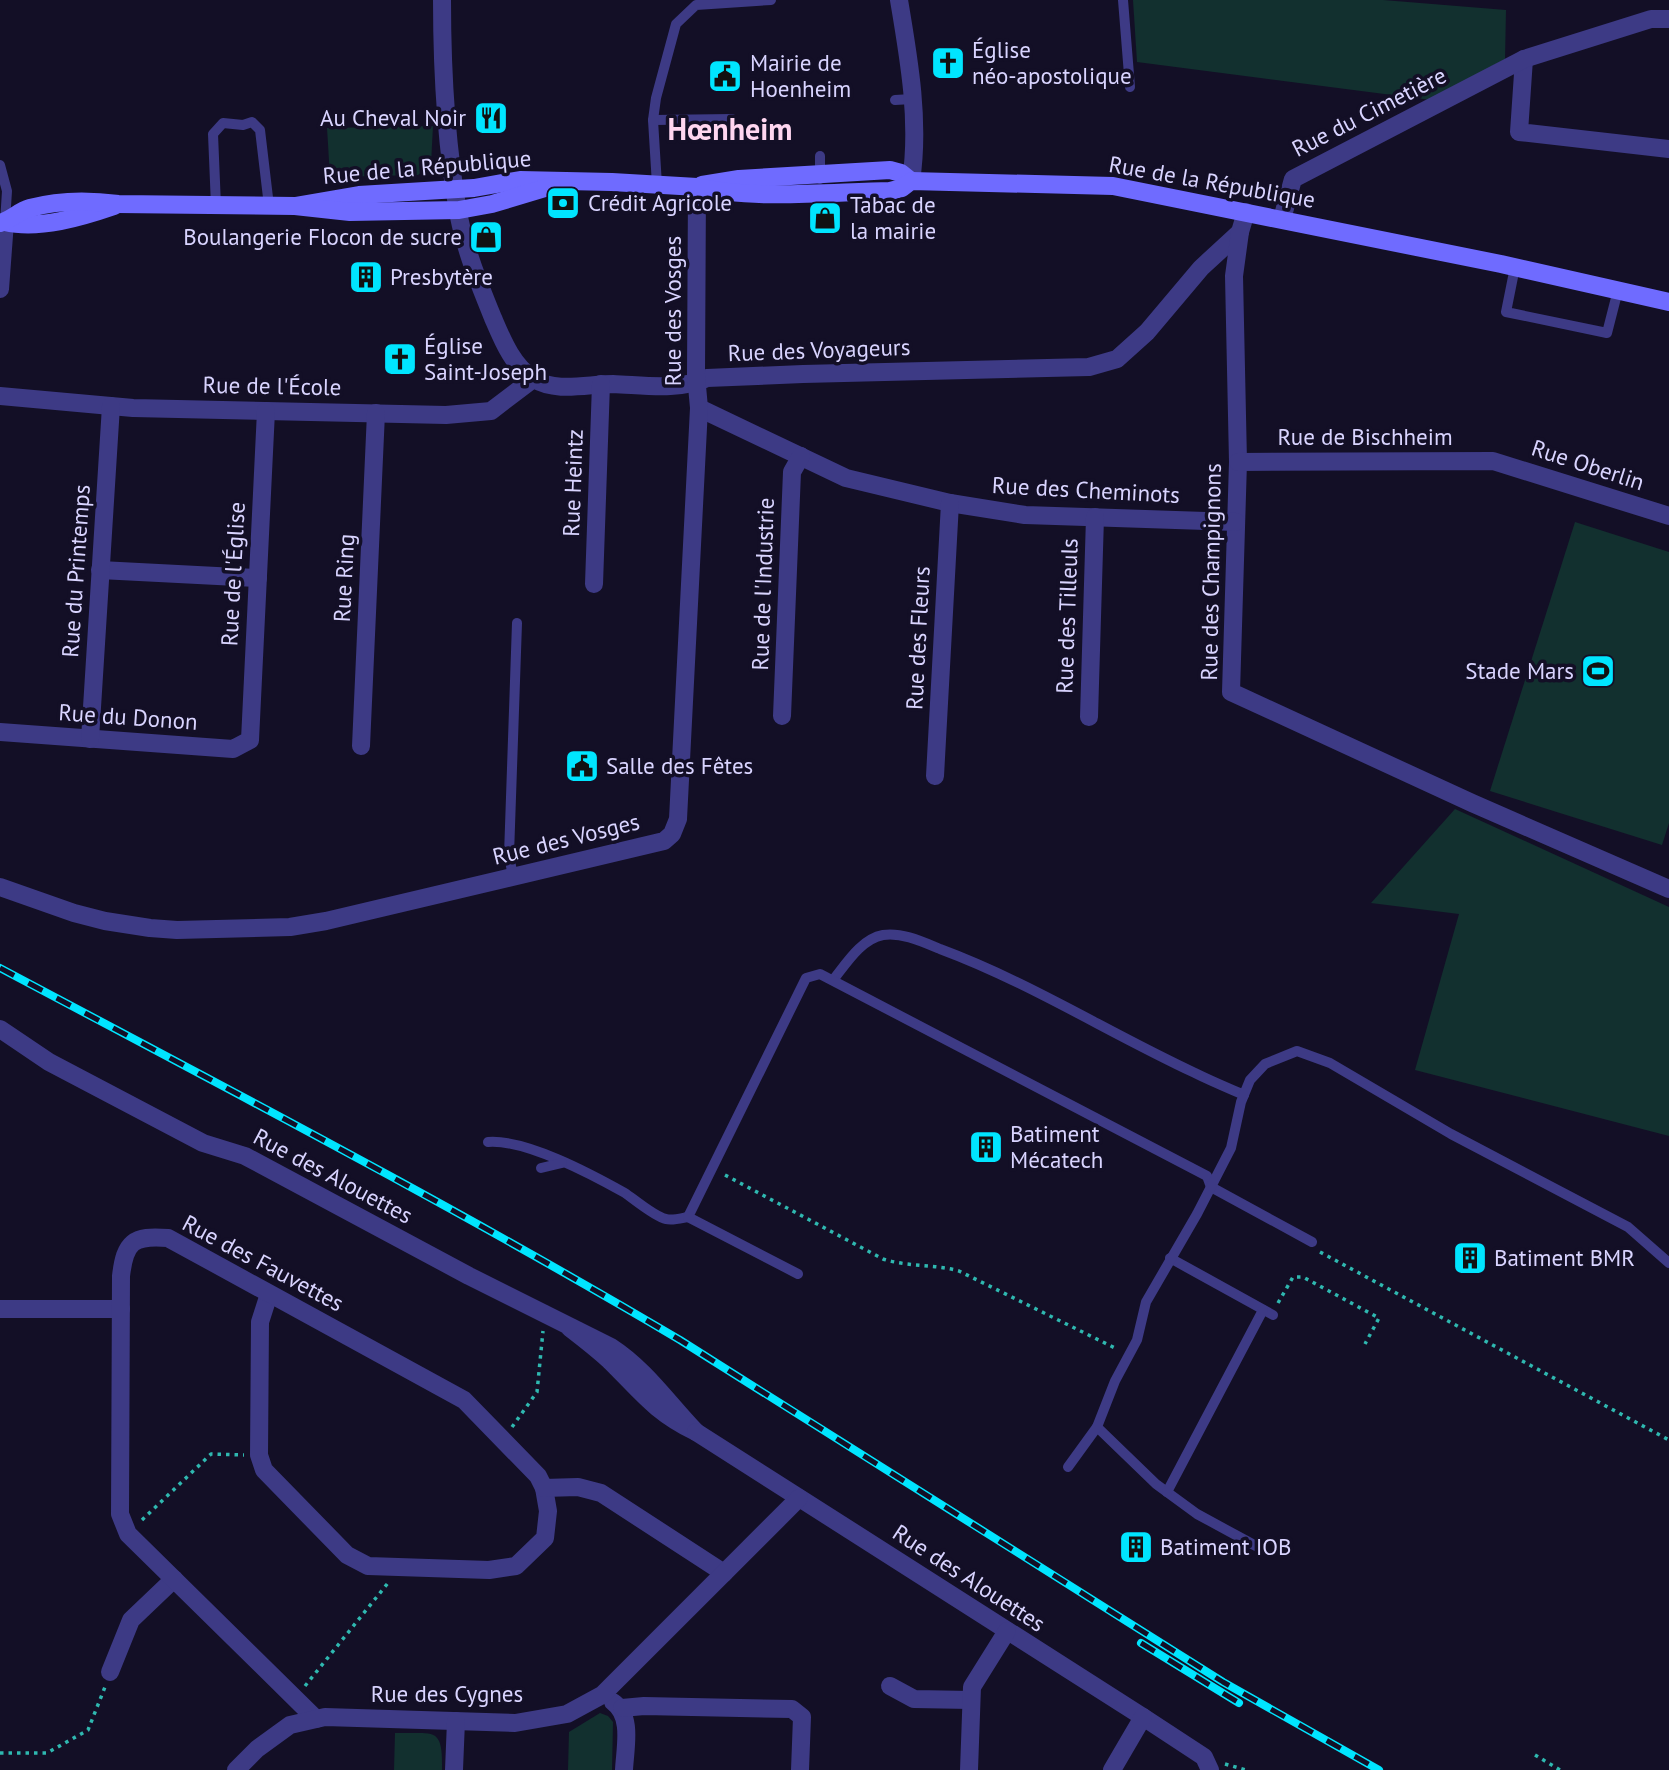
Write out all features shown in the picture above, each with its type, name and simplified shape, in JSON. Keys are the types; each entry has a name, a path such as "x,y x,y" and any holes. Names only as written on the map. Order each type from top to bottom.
{"main road":[{"name":"Rue de la République","path":"697,187 706,183 820,165 890,170 901,173 911,181 1113,186 1508,266 1669,302"},
{"name":"Rue de la République","path":"295,206 359,195 455,190 520,180 697,187 734,193 890,191 902,188 911,181"},
{"name":"Rue de la République","path":"3,222 28,208 58,202 93,201 118,204 295,206 350,212 458,210 492,204 564,182"}],"street":[{"path":"442,0 442,77 458,210 476,277 505,345 533,379"},
{"path":"899,0 911,66 903,99 914,154 911,181"},
{"name":"Rue du Cimetière","path":"1282,219 1293,179 1524,59 1651,19 1669,19"},
{"path":"1524,59 1519,132 1669,149"},
{"name":"Rue des Vosges","path":"0,887 105,921 177,930 290,927 326,921 664,841 672,834 678,819 699,408 697,187"},
{"path":"1240,232 1246,212"},
{"path":"0,289 3,222"},
{"name":"Rue des Voyageurs","path":"533,379 554,387 601,384 672,386 707,379 803,374 1089,367 1117,359 1147,332 1201,268 1240,232"},
{"name":"Rue des Champignons","path":"1240,232 1234,276 1238,462 1231,692 1669,890"},
{"name":"Rue de l'École","path":"0,396 111,406 446,415 491,411 533,379"},
{"name":"Rue Heintz","path":"594,584 601,384"},
{"name":"Rue du Printemps","path":"90,738 111,406"},
{"name":"Rue des Cheminots","path":"699,408 846,478 950,503 1025,515 1236,522"},
{"name":"Rue de l'Église","path":"250,740 266,411"},
{"name":"Rue Ring","path":"362,746 376,413"},
{"name":"Rue de l'Industrie","path":"782,716 792,472 801,456"},
{"name":"Rue de Bischheim","path":"1238,462 1493,461"},
{"name":"Rue Oberlin","path":"1493,461 1669,516"},
{"name":"Rue des Fleurs","path":"935,776 950,503"},
{"name":"Rue des Tilleuls","path":"1089,716 1095,517"},
{"path":"100,570 258,578"},
{"name":"Rue du Donon","path":"0,732 233,749 250,740"},
{"name":"Rue des Alouettes","path":"0,1028 40,1056 203,1143 245,1156 570,1328 608,1359 670,1419 695,1432 1143,1717 1204,1757 1210,1770"},
{"name":"Rue des Fauvettes","path":"128,1534 120,1514 121,1309 124,1253 136,1241 149,1236 168,1238 464,1400 538,1476 544,1488"},
{"path":"269,1294 260,1322 259,1455 264,1470 347,1555 368,1566 489,1570 516,1566 545,1538 548,1524 544,1488 578,1487 601,1493 724,1573"},
{"path":"0,1309 121,1309"},
{"name":"Rue des Cygnes","path":"236,1770 257,1749 289,1725 325,1717 515,1723 567,1714 603,1695 799,1498"},
{"path":"128,1534 316,1719"},
{"path":"110,1672 131,1620 173,1579"},
{"path":"969,1770 972,1687 1007,1631"},
{"path":"890,1686 914,1699 971,1700"},
{"path":"603,1695 622,1708 626,1721 624,1770"},
{"path":"622,1708 644,1706 792,1709 802,1717 800,1770"},
{"path":"1112,1770 1143,1717"},
{"path":"454,1770 456,1721"}],"lane":[{"path":"657,185 653,120 656,97 676,24 696,5 771,0"},
{"path":"1123,0 1130,87"},
{"path":"653,120 732,118"},
{"path":"216,205 213,134 223,123 243,125 252,122 260,130 269,206"},
{"path":"0,165 7,191 3,222"},
{"path":"820,165 821,192"},
{"path":"1508,266 1506,312 1607,333 1618,290"},
{"path":"513,877 509,855 517,623"},
{"path":"833,980 859,948 874,937 892,934 912,938 960,956 1013,981 1244,1095"},
{"path":"688,1217 806,978 820,974 1207,1176 1211,1187 1315,1246"},
{"path":"1068,1467 1097,1427 1120,1371 1137,1340 1146,1302 1231,1147 1250,1080 1265,1064 1297,1051 1330,1063 1511,1167 1628,1227 1669,1263"},
{"path":"488,1142 503,1141 532,1150 624,1193 666,1219 688,1217 798,1274"},
{"path":"541,1168 562,1163"},
{"path":"1167,1492 1268,1313 1170,1258"},
{"path":"1097,1427 1167,1492 1197,1514 1256,1546"}],"path":[{"path":"717,1171 883,1259 904,1265 942,1266 959,1270 1122,1351"},
{"path":"1315,1246 1669,1440"},
{"path":"1268,1313 1278,1303 1293,1277 1303,1277 1380,1318 1365,1344"},
{"path":"503,1440 537,1392 544,1315"},
{"path":"128,1534 211,1454 259,1455"},
{"path":"295,1699 401,1567"},
{"path":"0,1753 47,1753 88,1730 110,1672"},
{"path":"1535,1755 1560,1770"}],"green space":[{"path":"1133,0 1383,0 1506,10 1505,59 1431,100 1137,62"},
{"path":"433,126 431,164 418,175 330,177 327,128"},
{"name":"Stade Mars","path":"1575,522 1669,552 1669,823 1662,845 1490,791"},
{"path":"1455,809 1669,907 1669,1136 1415,1070 1459,914 1371,903"},
{"path":"600,1713 613,1722 612,1770 568,1770 569,1732"},
{"path":"395,1733 434,1735 441,1745 442,1770 394,1770"}],"railway":[{"path":"0,968 342,1150 596,1291 680,1340 1223,1682 1379,1770"},
{"path":"1141,1643 1239,1703"}],"place":[{"name":"Église néo-apostolique","path":"948,63"},
{"name":"Mairie de Hoenheim","path":"725,76"},
{"name":"Au Cheval Noir","path":"491,118"},
{"name":"Crédit Agricole","path":"563,203"},
{"name":"Tabac de la mairie","path":"825,218"},
{"name":"Boulangerie Flocon de sucre","path":"486,237"},
{"name":"Presbytère","path":"366,277"},
{"name":"Église Saint-Joseph","path":"400,359"},
{"name":"Stade Mars","path":"1598,671"},
{"name":"Salle des Fêtes","path":"582,766"},
{"name":"Batiment Mécatech","path":"986,1147"},
{"name":"Batiment BMR","path":"1470,1258"},
{"name":"Batiment IOB","path":"1136,1547"}],"district":[{"name":"Hœnheim","path":"730,130"}]}
